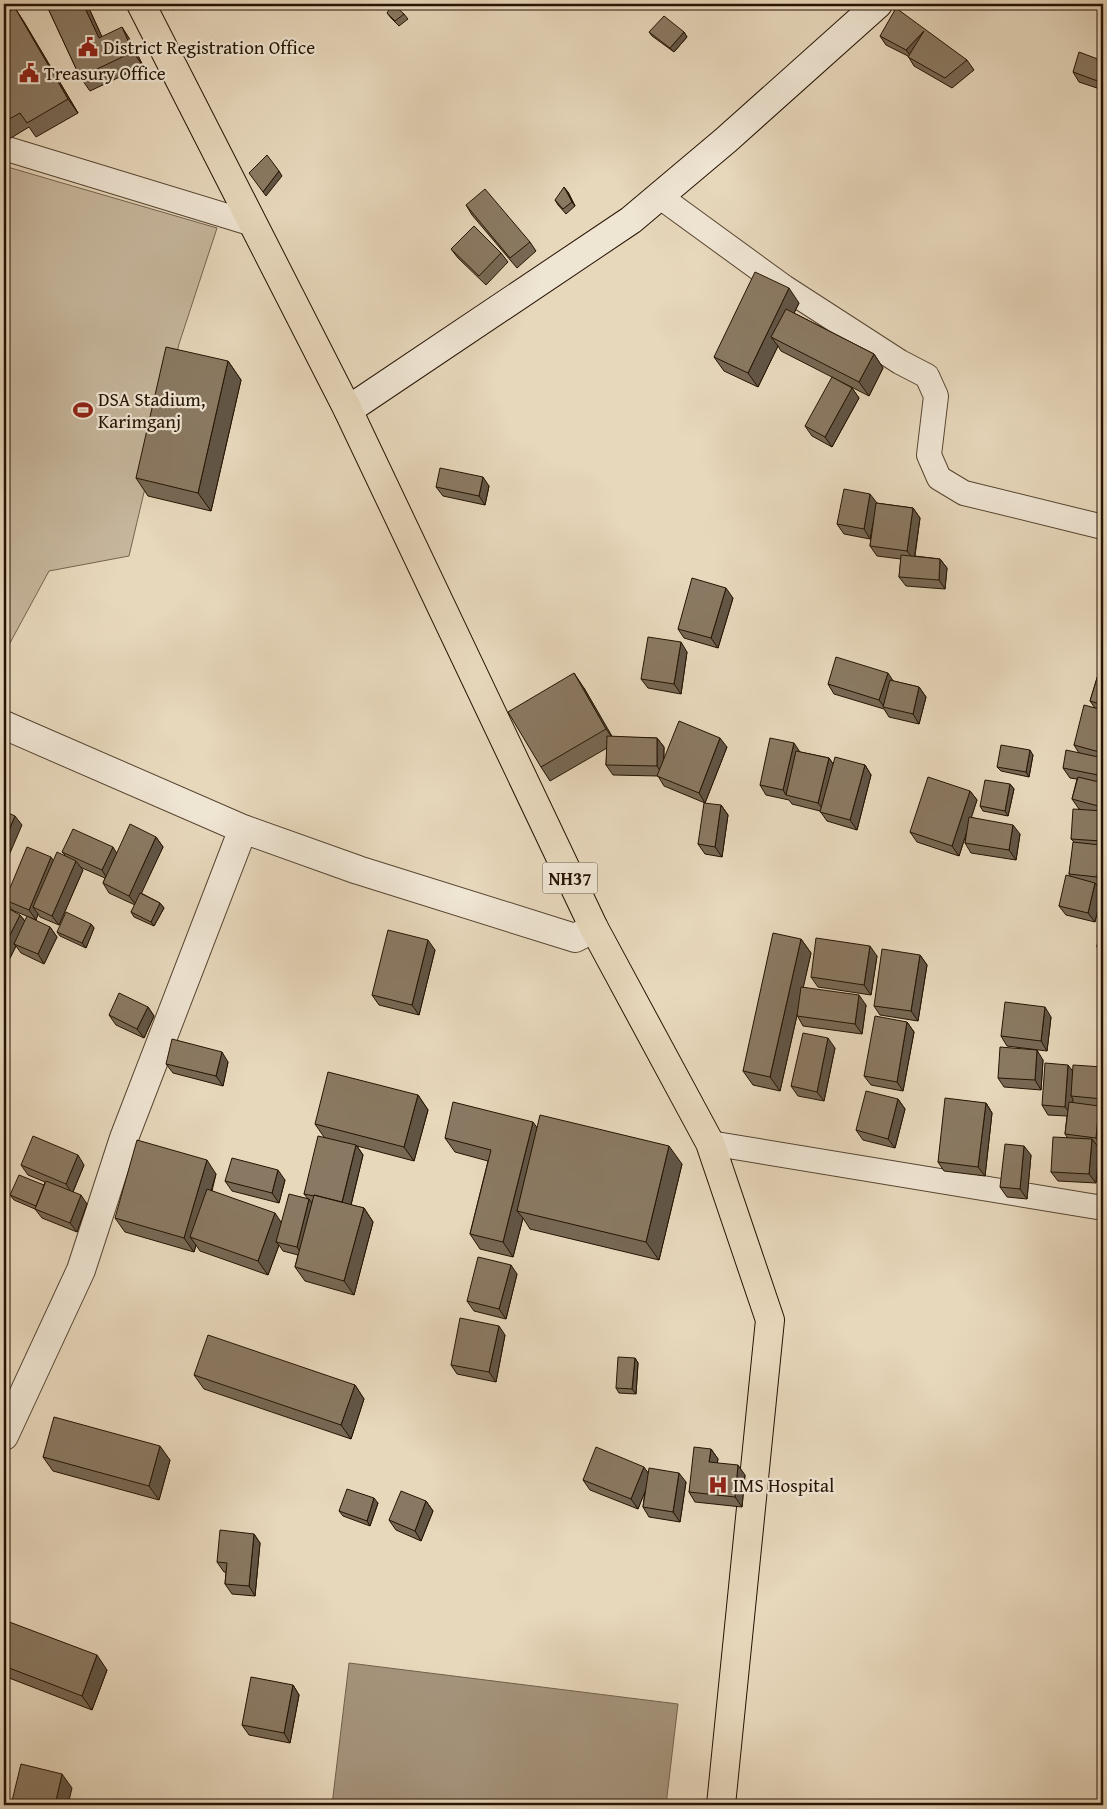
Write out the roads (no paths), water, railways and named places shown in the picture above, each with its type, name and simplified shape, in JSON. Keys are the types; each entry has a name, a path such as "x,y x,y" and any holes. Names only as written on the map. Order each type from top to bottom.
{"highway":[{"name":"NH37","path":"141,4 348,410 594,928 710,1144 770,1320 722,1805"}],"street":[{"path":"348,410 630,220 726,140 878,4"},
{"path":"4,148 253,224"},
{"path":"660,196 784,287 900,362 928,376 936,396 929,455 939,478 964,493 1103,527"},
{"path":"4,725 243,829 358,870 575,938 594,928"},
{"path":"4,1436 81,1270 124,1138 243,829"},
{"path":"710,1144 1103,1208"}],"place":[{"name":"District Registration Office","path":"88,47"},
{"name":"Treasury Office","path":"29,73"},
{"name":"DSA Stadium, Karimganj","path":"83,410"},
{"name":"IMS Hospital","path":"718,1485"}]}
